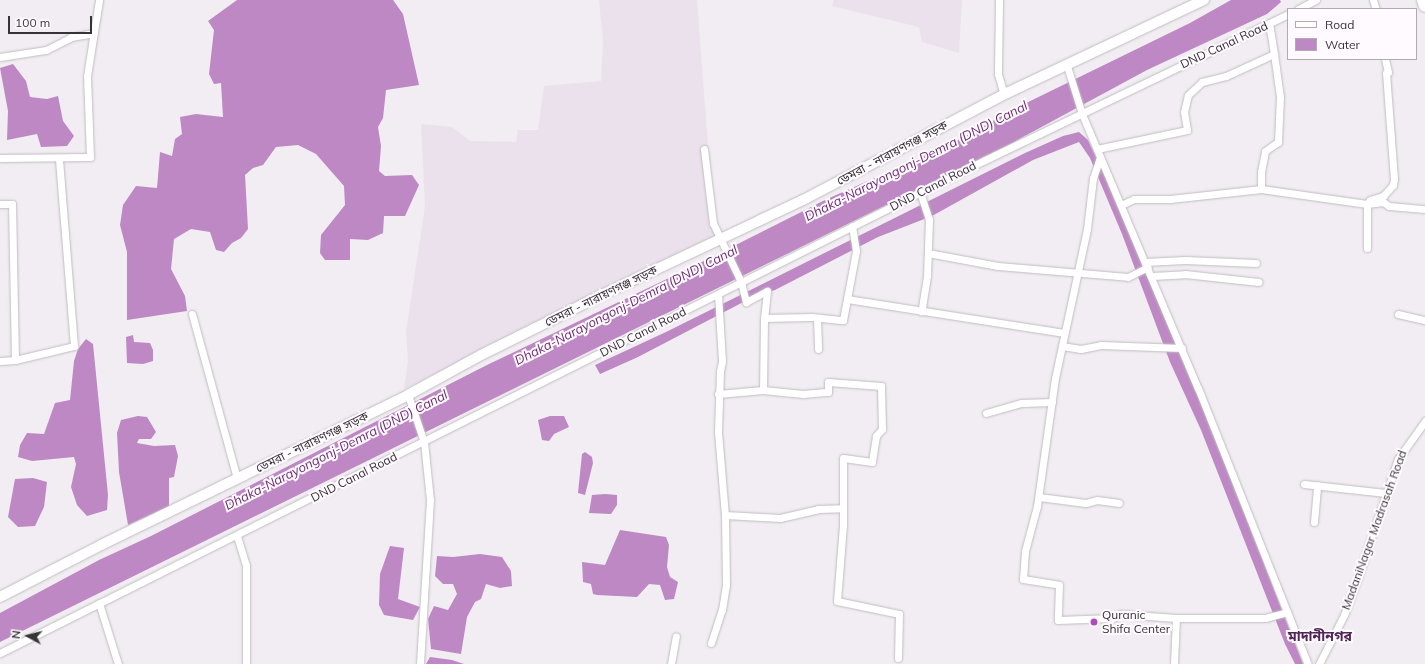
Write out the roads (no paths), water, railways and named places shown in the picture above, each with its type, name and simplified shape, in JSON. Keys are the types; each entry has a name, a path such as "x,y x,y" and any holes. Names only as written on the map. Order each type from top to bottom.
{"highway":[{"path":"1423,0 1425,6"}],"main road":[{"name":"ডেমরা - নারায়ণগঞ্জ সড়ক","path":"0,597 408,395 495,348 803,200 1004,95 1204,0"}],"street":[{"path":"0,158 59,159 90,156 87,81 99,0"},
{"path":"999,0 998,74 1004,95"},
{"path":"1300,8 1316,0"},
{"name":"DND Canal Road","path":"0,653 237,536 920,192 1287,14"},
{"path":"1261,189 1261,172 1265,151 1278,142 1280,96 1269,23"},
{"path":"0,57 46,50 71,38 93,33"},
{"path":"1097,149 1187,130 1184,112 1188,95 1202,82 1226,76 1274,54"},
{"path":"1367,248 1367,204 1370,200 1383,196 1393,185 1394,180 1386,73 1388,72 1385,60"},
{"path":"1066,66 1082,114 1182,348 1308,664"},
{"path":"704,149 713,223 741,282 746,302 768,291 764,318 763,390"},
{"path":"1100,157 1093,178 1087,229 1064,333 1052,402 1039,498 1025,550 1023,579 1059,585 1058,620 1113,618 1121,614 1176,618 1274,616 1287,612"},
{"path":"0,362 16,360 74,346 59,159"},
{"path":"1121,205 1134,199 1170,199 1261,189 1367,204 1383,202 1390,206 1425,209"},
{"path":"920,192 929,219 927,276 921,312"},
{"path":"0,204 12,204 16,360"},
{"path":"764,318 817,318 843,320 856,251 852,226"},
{"path":"928,253 998,266 1128,277 1147,265 1186,260 1256,263"},
{"path":"1152,276 1184,274 1259,282"},
{"path":"711,643 722,610 726,585 725,515 718,432 718,394 722,361 718,294"},
{"path":"847,299 921,312 1064,333"},
{"path":"192,314 237,479"},
{"path":"1398,314 1425,320"},
{"path":"817,318 818,349"},
{"path":"1062,346 1081,349 1101,345 1182,348"},
{"path":"718,394 763,390 803,394 828,392 828,382 881,386 882,430 876,436 872,462 844,458 842,508 843,525 837,601 899,614 898,658"},
{"path":"408,395 424,442 430,500 420,664"},
{"path":"986,413 1021,403 1052,402"},
{"name":"MadaniNagar Madrasah Road","path":"1319,664 1344,615 1398,458 1425,421"},
{"path":"1304,484 1386,493"},
{"path":"1314,522 1317,485"},
{"path":"1039,498 1086,503 1097,500 1119,503"},
{"path":"725,515 780,518 818,509 842,508"},
{"path":"237,536 246,565 246,664"},
{"path":"99,603 118,664"},
{"path":"1174,664 1176,618"},
{"path":"671,664 676,636"}],"water":[{"path":"237,0 393,0 403,14 419,85 386,90 383,118 378,127 381,146 379,171 385,176 412,175 419,185 405,216 384,216 383,233 368,240 350,239 350,260 325,260 320,253 321,235 345,205 344,186 316,154 298,145 276,147 263,165 253,168 245,175 248,229 241,238 232,243 224,252 216,250 210,232 191,229 174,239 171,269 185,296 187,311 127,320 127,252 120,225 123,205 136,186 157,188 160,152 172,156 175,139 182,134 180,117 196,114 223,117 221,83 214,84 209,74 214,30 208,21"},
{"name":"Dhaka-Narayongonj-Demra (DND) Canal","path":"1231,0 1280,0 1281,2 1267,14 1147,70 1012,143 0,642 0,613 99,560 151,536 487,365 692,267 825,200 955,142 1018,107 1190,23"},
{"path":"13,64 26,81 30,97 47,99 58,96 63,121 74,136 67,146 41,147 37,134 7,140 8,111 0,68"},
{"path":"1079,132 1088,140 1108,183 1207,418 1303,664 1295,664 1285,644 1201,430 1170,362 1122,234 1090,158 1079,142 1033,160 932,216 878,237 775,290 751,298 638,357 600,374 595,365 666,332 1025,153 1063,136"},
{"path":"133,335 134,342 150,343 153,350 153,361 143,364 127,363 126,337"},
{"path":"86,339 93,344 108,495 107,510 87,516 77,505 71,487 76,464 74,457 32,461 18,457 20,445 27,433 44,434 55,403 70,400 74,361 78,349"},
{"path":"138,416 147,417 156,432 151,439 139,439 137,443 154,446 175,445 178,456 174,477 169,478 169,506 128,525 119,472 117,433 121,420"},
{"path":"550,416 564,416 569,427 554,434 549,441 542,440 538,420"},
{"path":"585,452 592,457 593,463 585,495 578,493 582,454"},
{"path":"33,478 47,482 44,507 35,526 18,527 8,517 15,479"},
{"path":"592,495 617,495 617,505 611,514 589,513"},
{"path":"620,530 666,537 669,545 667,567 670,577 678,582 674,599 665,600 660,585 649,584 637,597 593,594 591,584 583,582 582,562 605,565"},
{"path":"390,546 404,548 398,599 420,607 413,620 384,615 379,605 380,574"},
{"path":"480,554 502,557 511,571 512,586 500,588 486,584 481,599 475,602 467,617 461,654 431,649 428,619 434,606 448,610 457,594 453,584 443,584 435,576 437,556 453,557"},
{"path":"430,657 452,660 464,664 426,664"}],"place":[{"name":"Quranic Shifa Center","path":"1094,622"}],"district":[{"name":"মাদানীনগর","path":"1320,636"}]}
